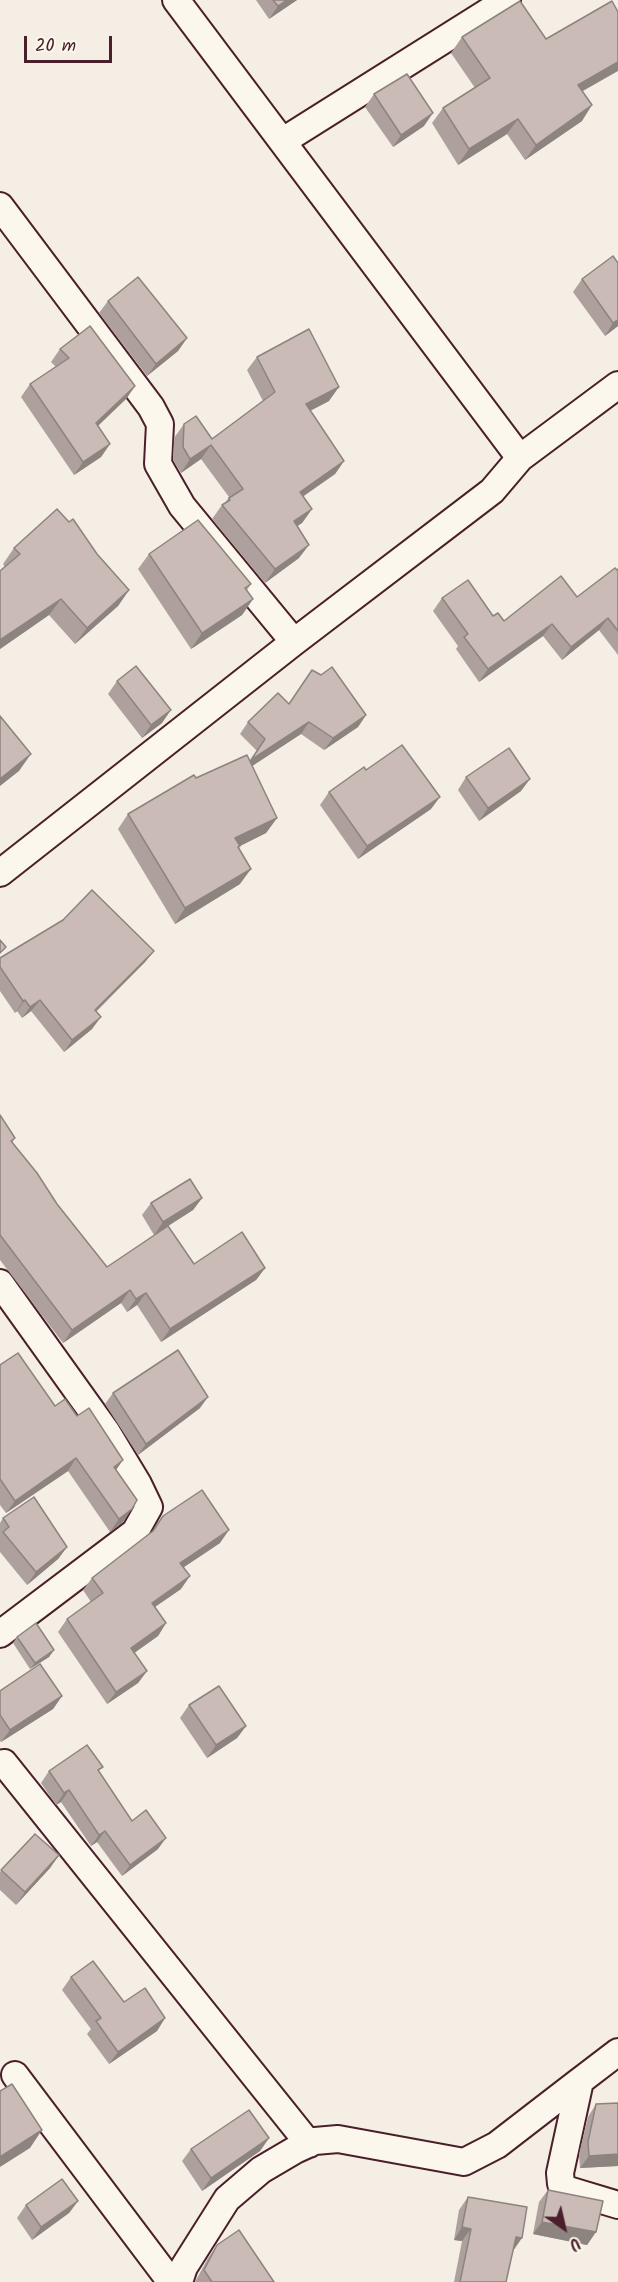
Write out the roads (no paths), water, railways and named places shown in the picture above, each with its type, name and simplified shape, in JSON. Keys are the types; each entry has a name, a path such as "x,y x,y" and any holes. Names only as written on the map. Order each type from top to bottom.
{"street":[{"path":"176,0 520,458"},
{"path":"283,141 507,0"},
{"path":"0,206 151,406 160,424 158,464 182,506 294,642"},
{"path":"0,873 294,642 492,491 520,458 618,385"},
{"path":"0,1283 106,1431 149,1507 135,1532 0,1634"},
{"path":"4,1764 309,2144"},
{"path":"179,2282 184,2267 227,2199 261,2170 295,2150 315,2141 338,2139 464,2162 497,2145 618,2052"},
{"path":"15,2075 171,2282"},
{"path":"580,2081 560,2173 561,2184 570,2191 618,2205"}]}
